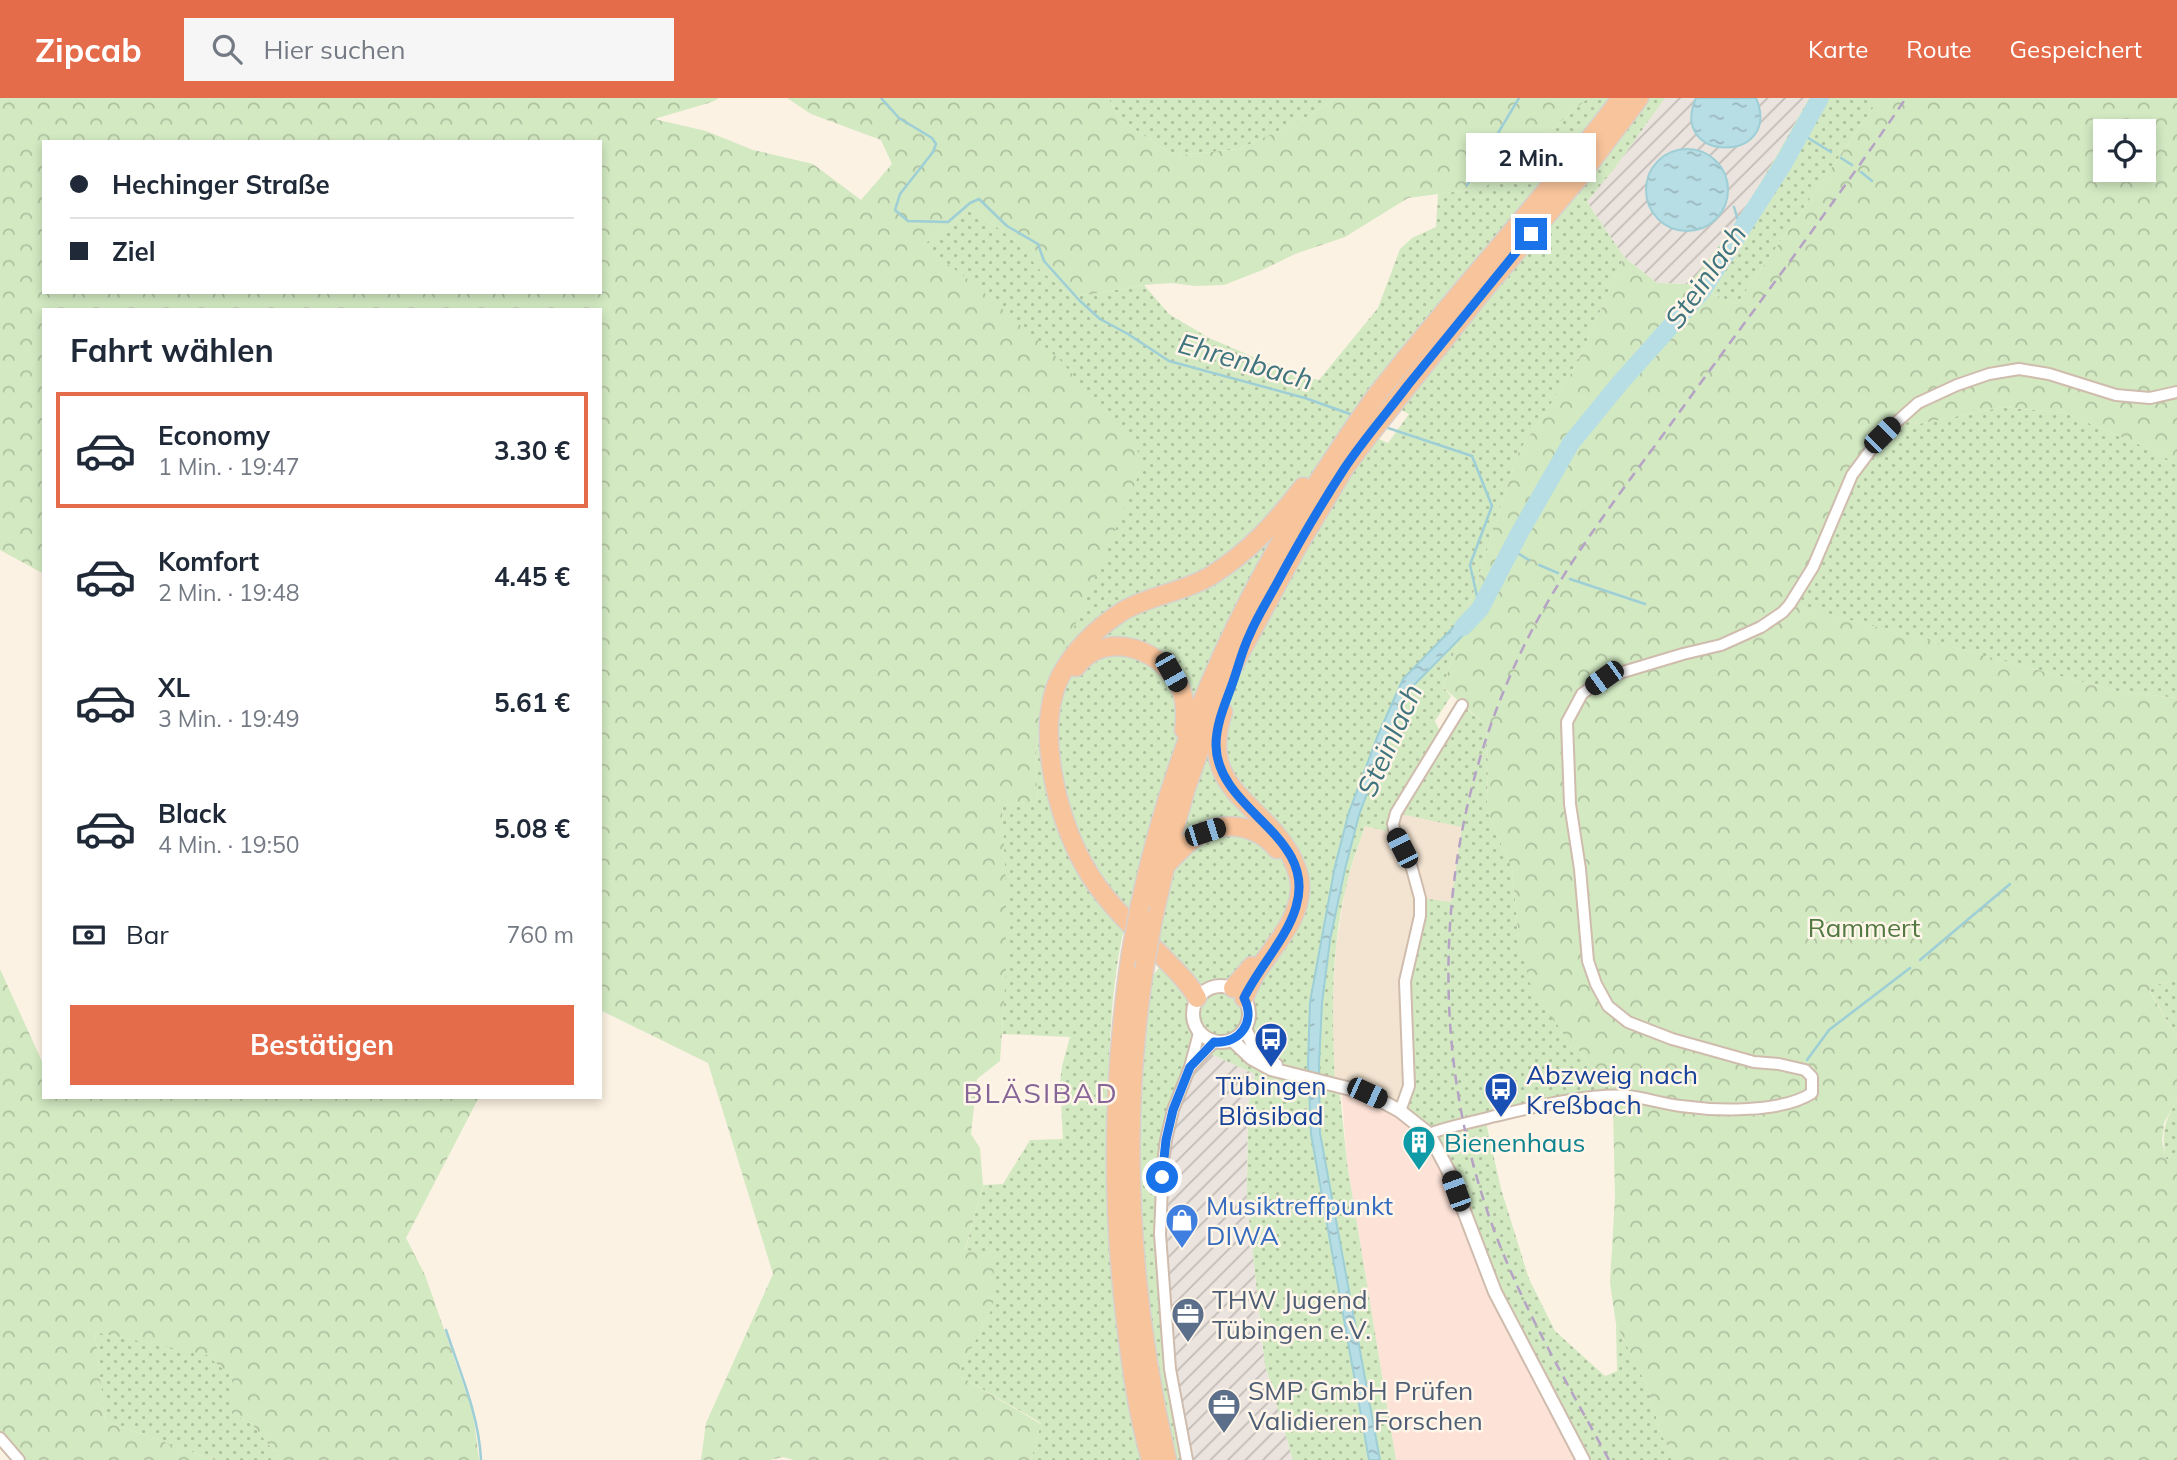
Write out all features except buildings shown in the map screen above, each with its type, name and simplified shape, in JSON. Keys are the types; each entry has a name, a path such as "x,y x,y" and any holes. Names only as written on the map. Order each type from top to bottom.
{"highway":[{"path":"1159,825 1194,718 1229,637 1281,540 1356,434 1377,396 1621,98"},
{"path":"1204,993 1182,978 1113,905 1084,866 1064,822 1053,779 1050,743 1054,693 1060,676 1075,653 1101,627 1126,610 1210,577 1264,535 1325,458 1394,404 1482,292 1581,175 1639,98"},
{"path":"1167,1460 1143,1329 1130,1200 1133,1067 1153,919 1186,788 1227,677 1296,549 1345,467 1356,434"},
{"path":"1239,993 1254,978 1290,923 1301,889 1298,871 1288,851 1271,827 1240,799 1219,765 1217,727 1250,634"},
{"path":"1151,1460 1138,1408 1122,1291 1116,1215 1117,1071 1131,953 1140,905 1159,825 1165,786 1184,729 1186,709 1181,690 1171,672 1158,659 1140,649 1118,646 1099,649 1082,659 1068,677 1056,725 1055,757 1069,823 1088,860 1114,897 1184,970 1204,993"},
{"path":"1165,866 1193,839 1219,827 1250,829 1267,837 1283,856 1291,873 1293,888 1290,906 1281,925 1246,975 1239,993"}],"street":[{"path":"1429,1134 1454,1125 1568,1101 1627,1096 1680,1106 1749,1108 1792,1102 1811,1093 1812,1077 1805,1069 1742,1059 1672,1039 1628,1022 1608,1006 1588,961 1580,869 1570,804 1567,722 1582,694 1604,678 1721,645 1761,627 1783,612 1813,567 1852,475 1882,435 1918,402 1978,377 2019,369 2060,377 2116,395 2150,398 2177,392"},
{"path":"1400,1111 1409,1086 1405,981 1420,916 1420,898 1411,865 1393,824 1396,813 1462,705"},
{"path":"1222,986 1239,993 1249,1012 1245,1029 1232,1040 1214,1042 1199,1033 1192,1016 1193,1006 1204,993 1222,986"},
{"path":"1245,1029 1258,1051 1290,1073"},
{"path":"1187,1460 1170,1368 1160,1234 1166,1140 1173,1110 1190,1067 1199,1033"},
{"path":"1232,1040 1261,1065 1271,1069 1367,1093 1400,1111 1429,1134 1449,1172 1495,1292 1583,1460"},
{"path":"1190,1067 1214,1042"},
{"path":"0,1438 19,1460"}],"shaded area":[{"path":"1665,98 1809,98 1771,168 1716,252 1689,284 1657,283 1624,257 1587,202"},
{"path":"1396,813 1462,826 1451,903 1421,898 1409,1086 1400,1111 1335,1084 1332,1014 1336,947 1346,884 1365,826"},
{"path":"1204,1051 1255,1074 1248,1107 1247,1200 1265,1365 1293,1460 1187,1460 1176,1403 1160,1234 1173,1110"},
{"path":"1341,1084 1429,1134 1583,1460 1396,1460 1347,1163"}],"green space":[{"path":"0,98 719,98 654,119 706,131 753,150 813,164 861,200 892,164 881,140 811,114 787,98 1108,98 1121,120 1174,156 1239,149 1306,118 1335,98 1588,98 1484,188 1408,198 1345,237 1295,254 1224,285 1144,285 1074,297 1041,271 1015,240 971,209 923,245 974,284 1061,361 1137,449 1141,460 1137,479 1055,670 1040,719 1035,763 1038,801 1002,805 1006,972 1000,1061 977,1079 971,1134 980,1148 983,1185 965,1250 994,1252 993,1306 958,1375 1041,1424 1031,1460 794,1460 783,1457 770,1460 701,1460 706,1423 773,1274 708,1063 602,1011 602,308 42,308 42,573 0,550"},
{"path":"1108,98 1335,98 1306,118 1239,149 1174,156 1121,120"},
{"path":"1588,98 1665,98 1587,202 1624,257 1575,368 1519,451 1443,687 1451,696 1435,721 1442,736 1462,705 1486,725 1487,811 1512,868 1519,941 1578,1049 1603,1084 1627,1096 1485,1118 1501,1189 1529,1279 1555,1331 1605,1376 1617,1371 1616,1324 1646,1384 1662,1436 1675,1460 1583,1460 1495,1292 1438,1150 1400,1111 1405,1102 1405,981 1420,898 1451,902 1462,827 1396,813 1395,833 1365,826 1353,862 1341,908 1333,1009 1335,1084 1340,1094 1347,1163 1396,1460 1293,1460 1265,1365 1247,1200 1248,1107 1255,1074 1204,1051 1190,1067 1166,1140 1162,1285 1187,1460 1171,1460 1148,1301 1140,1205 1140,1118 1144,1061 1153,975 1159,968 1123,933 1111,1027 1106,1128 1107,1197 1118,1335 1144,1460 1031,1460 1041,1423 958,1375 993,1306 965,1251 983,1185 1003,1184 1030,1140 1063,1139 1060,1082 1070,1037 1002,1034 1005,920 1002,805 1038,801 1035,763 1040,719 1055,670 1137,449 923,245 971,209 1015,240 1041,271 1074,297 1144,285 1169,314 1209,338 1298,376 1319,380 1378,308 1400,249 1412,238 1436,227 1438,194 1484,188","holes":["1377,396 1409,414 1388,443 1349,426"]},
{"path":"1809,98 1880,98 1737,304 1689,284 1739,217"},
{"name":"Rammert","path":"1880,98 2177,98 2177,464 2152,450 2065,413 2003,407 1918,424 1898,419 1852,475 1791,604 2116,691 2177,698 2177,982 2162,983 2149,990 2177,1038 2177,1099 2164,1123 2162,1141 2166,1159 2177,1158 2177,1460 1675,1460 1662,1436 1646,1384 1616,1324 1610,1283 1615,1197 1611,1098 1626,1096 1603,1084 1578,1049 1534,998 1519,941 1512,868 1487,811 1486,725 1443,687 1519,451 1575,368 1624,257 1657,283 1689,284 1737,304"},
{"path":"2003,407 2065,413 2152,450 2177,464 2177,698 2116,691 1790,604 1852,475 1898,419 1918,424"},
{"path":"0,969 42,1062 42,1099 478,1099 406,1238 425,1275 473,1412 479,1460 281,1460 252,1424 232,1414 232,1377 207,1355 95,1332 105,1421 215,1460 23,1460 0,1432"},
{"path":"2172,981 2177,982 2177,1038 2149,989"},
{"path":"2177,1099 2177,1158 2166,1160 2165,1128"},
{"path":"95,1332 206,1354 232,1377 233,1414 252,1424 281,1460 215,1460 105,1421"}],"water":[{"path":"1696,98 1756,98 1760,120 1754,135 1742,144 1726,148 1710,144 1697,135 1691,120"},
{"path":"1687,149 1703,152 1716,161 1725,174 1728,190 1725,206 1716,219 1703,228 1687,231 1671,228 1658,219 1649,206 1646,190 1649,174 1658,161 1671,152"},
{"path":"1475,605 1483,615 1410,689 1387,739 1359,815 1345,869 1330,940 1322,1003 1320,1133 1380,1460 1369,1460 1311,1134 1308,1063 1310,1002 1335,866 1349,812 1378,735 1403,679"}],"waterway":[{"name":"Ehrenbach","path":"881,98 899,118 932,138 936,144 933,152 900,194 895,210 908,221 948,222 970,203 979,199 1007,226 1038,244 1044,261 1100,319 1169,361 1305,398 1353,415"},
{"path":"1467,185 1519,98"},
{"name":"Steinlach","path":"1463,627 1480,609 1571,443 1702,291 1782,166 1820,98"},
{"path":"1800,133 1831,152"},
{"path":"1841,158 1852,165"},
{"path":"1861,172 1872,181"},
{"path":"1734,207 1741,230"},
{"name":"Ehrenbach","path":"1385,427 1472,456 1492,506 1470,565 1480,609"},
{"path":"1511,549 1529,560"},
{"path":"1539,565 1558,573"},
{"path":"1570,579 1645,604"},
{"path":"1920,960 2010,884"},
{"path":"1807,1060 1829,1030 1910,968"},
{"path":"446,1330 473,1410 481,1460"}],"railway":[{"path":"1609,1460 1508,1266 1483,1198 1465,1130 1454,1061 1449,991 1450,921 1458,852 1473,783 1494,717 1521,652 1553,593 1608,509 1818,223 1906,98"}],"place":[{"name":"Tübingen Bläsibad","path":"1271,1069"},
{"name":"Abzweig nach Kreßbach","path":"1501,1119"},
{"name":"Bienenhaus","path":"1419,1172"},
{"name":"Musiktreffpunkt DIWA","path":"1182,1250"},
{"name":"THW Jugend Tübingen e.V.","path":"1188,1344"},
{"name":"SMP GmbH Prüfen Validieren Forschen","path":"1224,1435"}],"district":[{"name":"BLÄSIBAD","path":"1041,1092"}],"route":[{"path":"1162,1177 1173,1110 1190,1067 1214,1042 1232,1040 1245,1029 1249,1012 1244,998 1290,923 1301,889 1298,871 1288,851 1271,827 1240,799 1219,765 1217,727 1250,634 1345,467 1531,234"}]}
